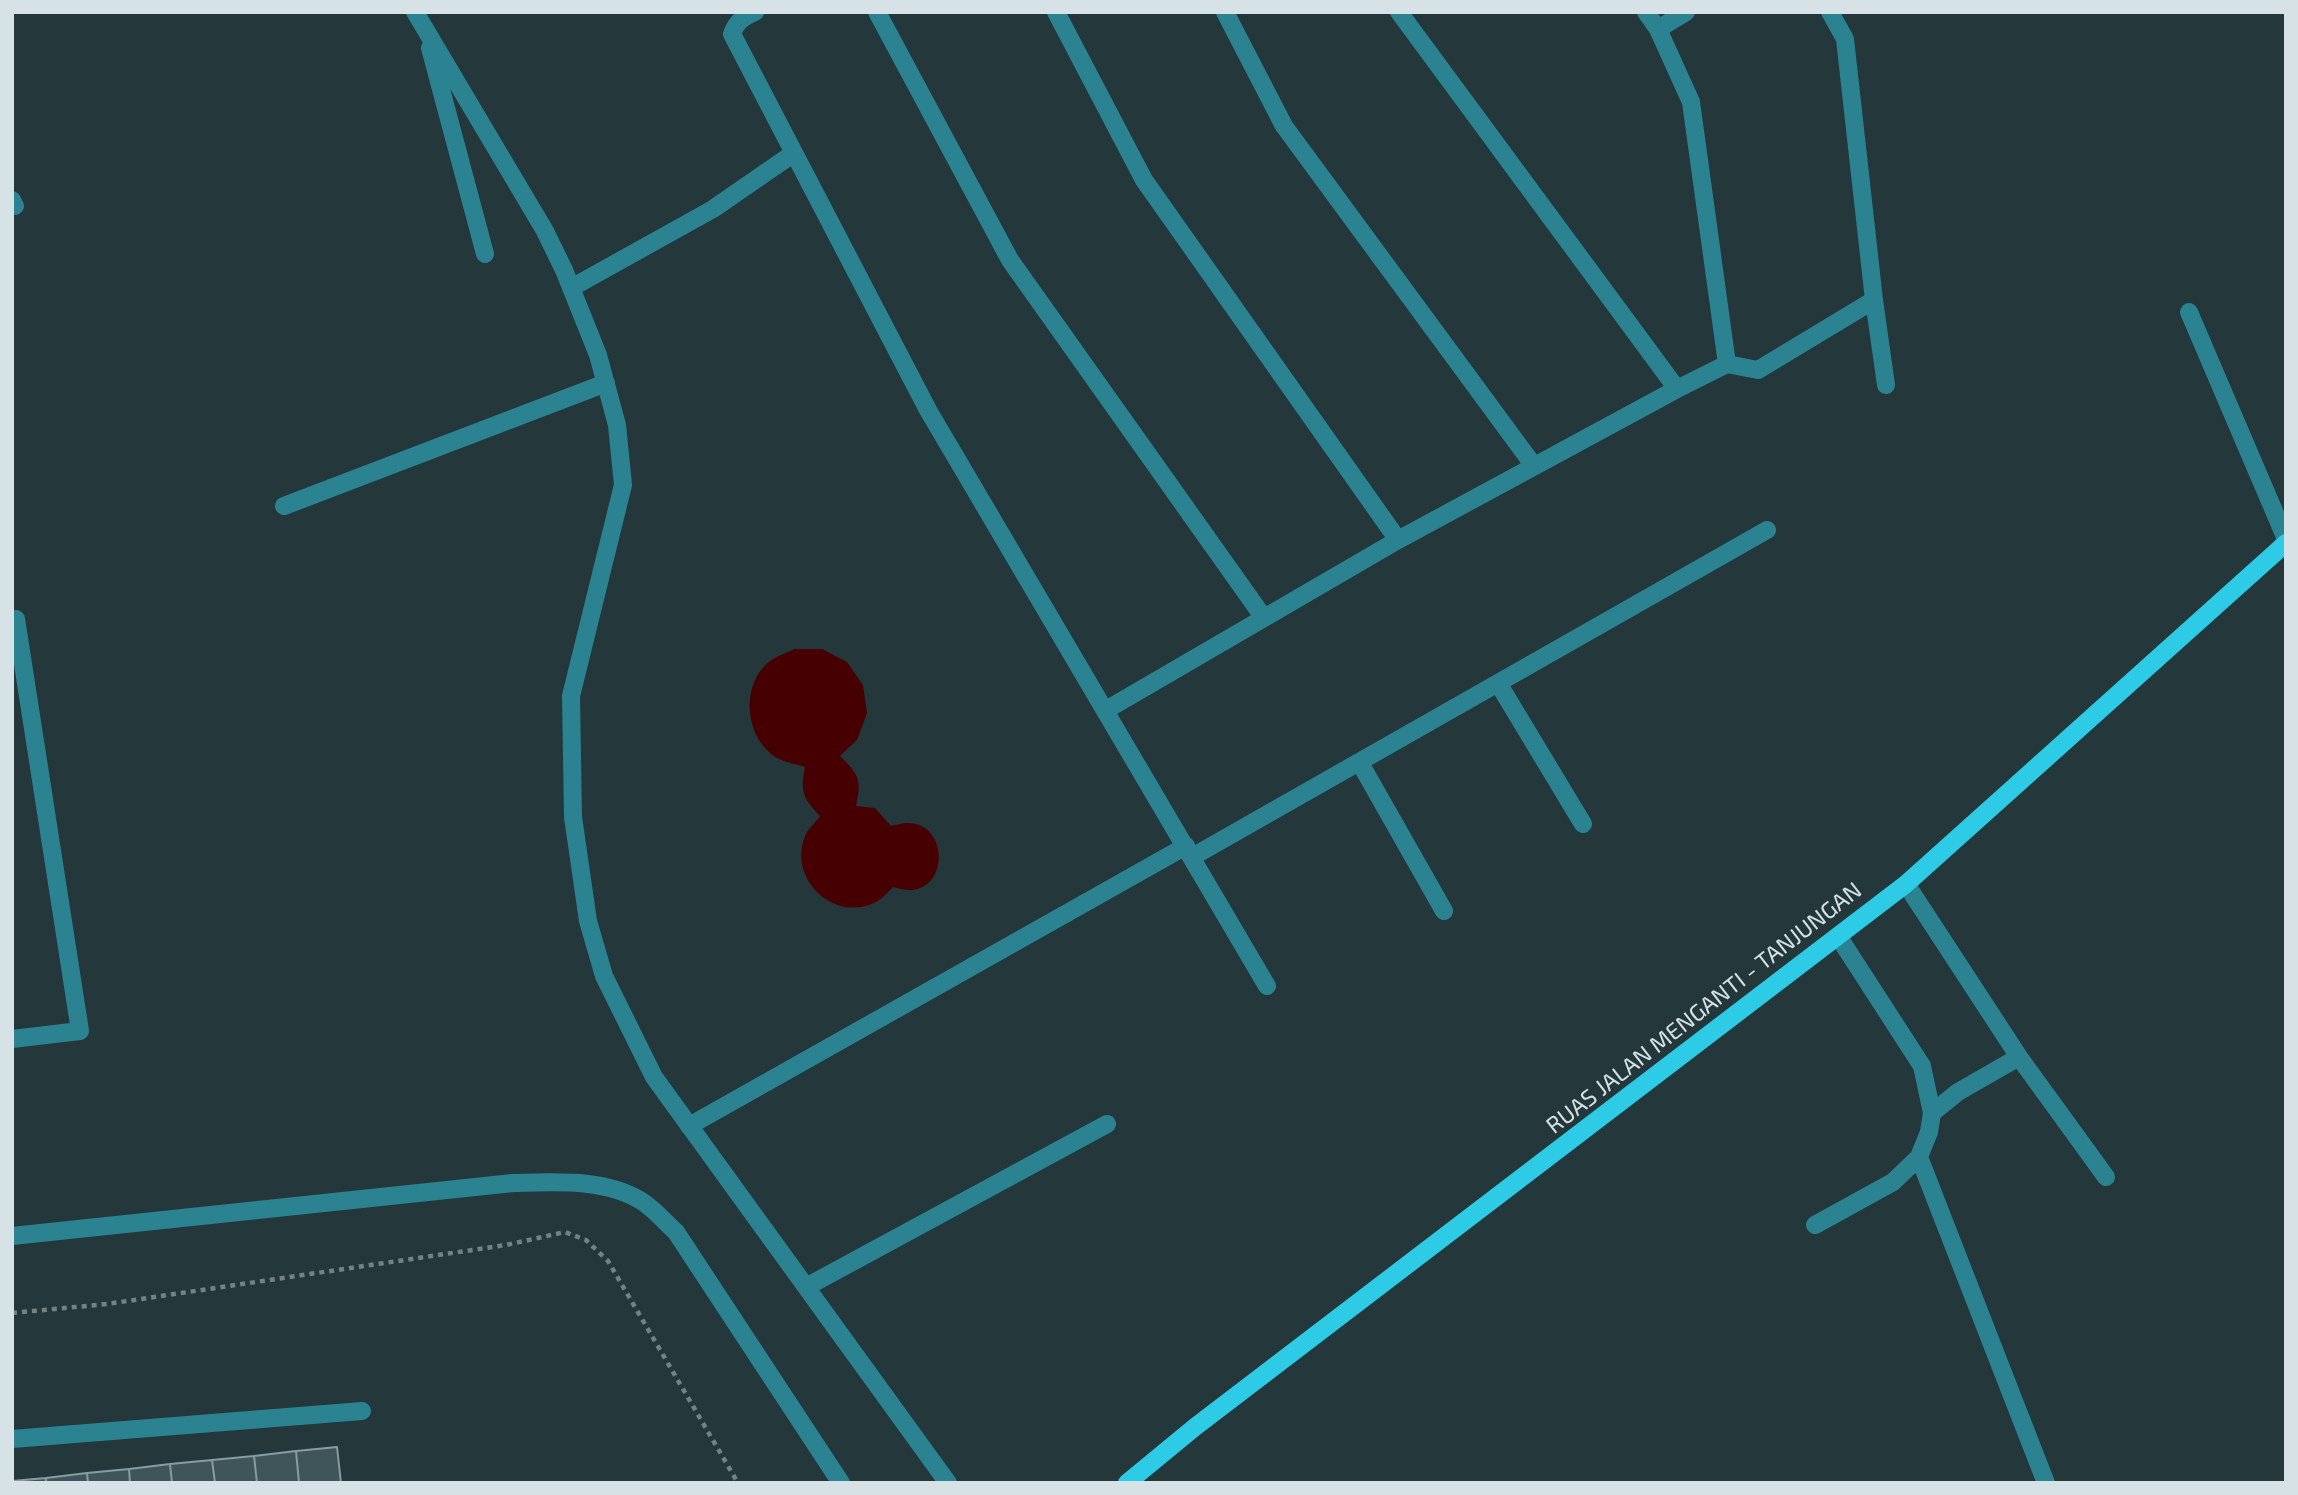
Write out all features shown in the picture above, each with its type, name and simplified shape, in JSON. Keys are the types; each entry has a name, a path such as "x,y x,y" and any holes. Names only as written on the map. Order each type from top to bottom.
{"main road":[{"name":"RUAS JALAN MENGANTI - TANJUNGAN","path":"1127,1483 1195,1427 1906,884 2286,541"}],"street":[{"path":"755,12 735,25 732,34 928,410 1267,986"},
{"path":"877,12 1010,260 1264,618"},
{"path":"1056,12 1144,180 1398,540"},
{"path":"1225,12 1284,127 1534,466"},
{"path":"1399,12 1677,389"},
{"path":"1646,12 1658,29 1690,102 1727,364"},
{"path":"1658,29 1686,12"},
{"path":"1830,12 1845,39 1886,385"},
{"path":"420,20 545,231 564,270 598,355 617,425 623,485 571,696 573,817 588,921 604,976 654,1077 948,1483"},
{"path":"420,20 485,254"},
{"path":"571,288 713,209 794,153"},
{"path":"1106,710 1398,540 1677,389 1727,364 1758,370 1874,300"},
{"path":"2189,312 2286,541"},
{"path":"284,506 606,383"},
{"path":"689,1126 1189,851 1360,763 1768,530"},
{"path":"12,619 16,620 80,1031 12,1039"},
{"path":"1498,683 1583,824"},
{"path":"1360,763 1444,911"},
{"path":"1906,884 2019,1057 2106,1177"},
{"path":"1815,1225 1893,1182 1919,1157 1929,1132 1932,1113 1923,1066 1838,936"},
{"path":"1932,1113 1958,1092 2019,1057"},
{"path":"806,1287 1107,1124"},
{"path":"1919,1157 2046,1483"},
{"path":"12,1236 513,1183 567,1182 611,1189 643,1202 676,1232 841,1483"},
{"path":"12,1439 362,1411"}],"path":[{"path":"12,1313 107,1304 506,1245 565,1232 586,1240 608,1261 738,1483"}],"shaded area":[{"path":"794,649 822,649 847,662 863,685 867,713 857,740 840,756 855,773 859,784 856,806 875,808 891,826 907,823 921,826 937,843 937,868 932,879 923,887 910,890 893,887 876,902 860,907 844,907 817,892 808,880 802,866 802,850 806,834 820,816 804,794 805,767 779,759 768,751 753,726 750,712 750,698 760,671 770,661"}],"building":[{"path":"337,1447 341,1483 299,1483 296,1451"},
{"path":"296,1451 299,1483 257,1483 254,1456"},
{"path":"254,1456 257,1483 215,1483 212,1460"},
{"path":"212,1460 215,1483 172,1483 170,1464"},
{"path":"170,1464 172,1483 130,1483 129,1469"},
{"path":"129,1469 130,1483 88,1483 87,1473"},
{"path":"87,1473 88,1483 46,1483 46,1478"},
{"path":"46,1478 46,1483 12,1483 12,1481"}]}
